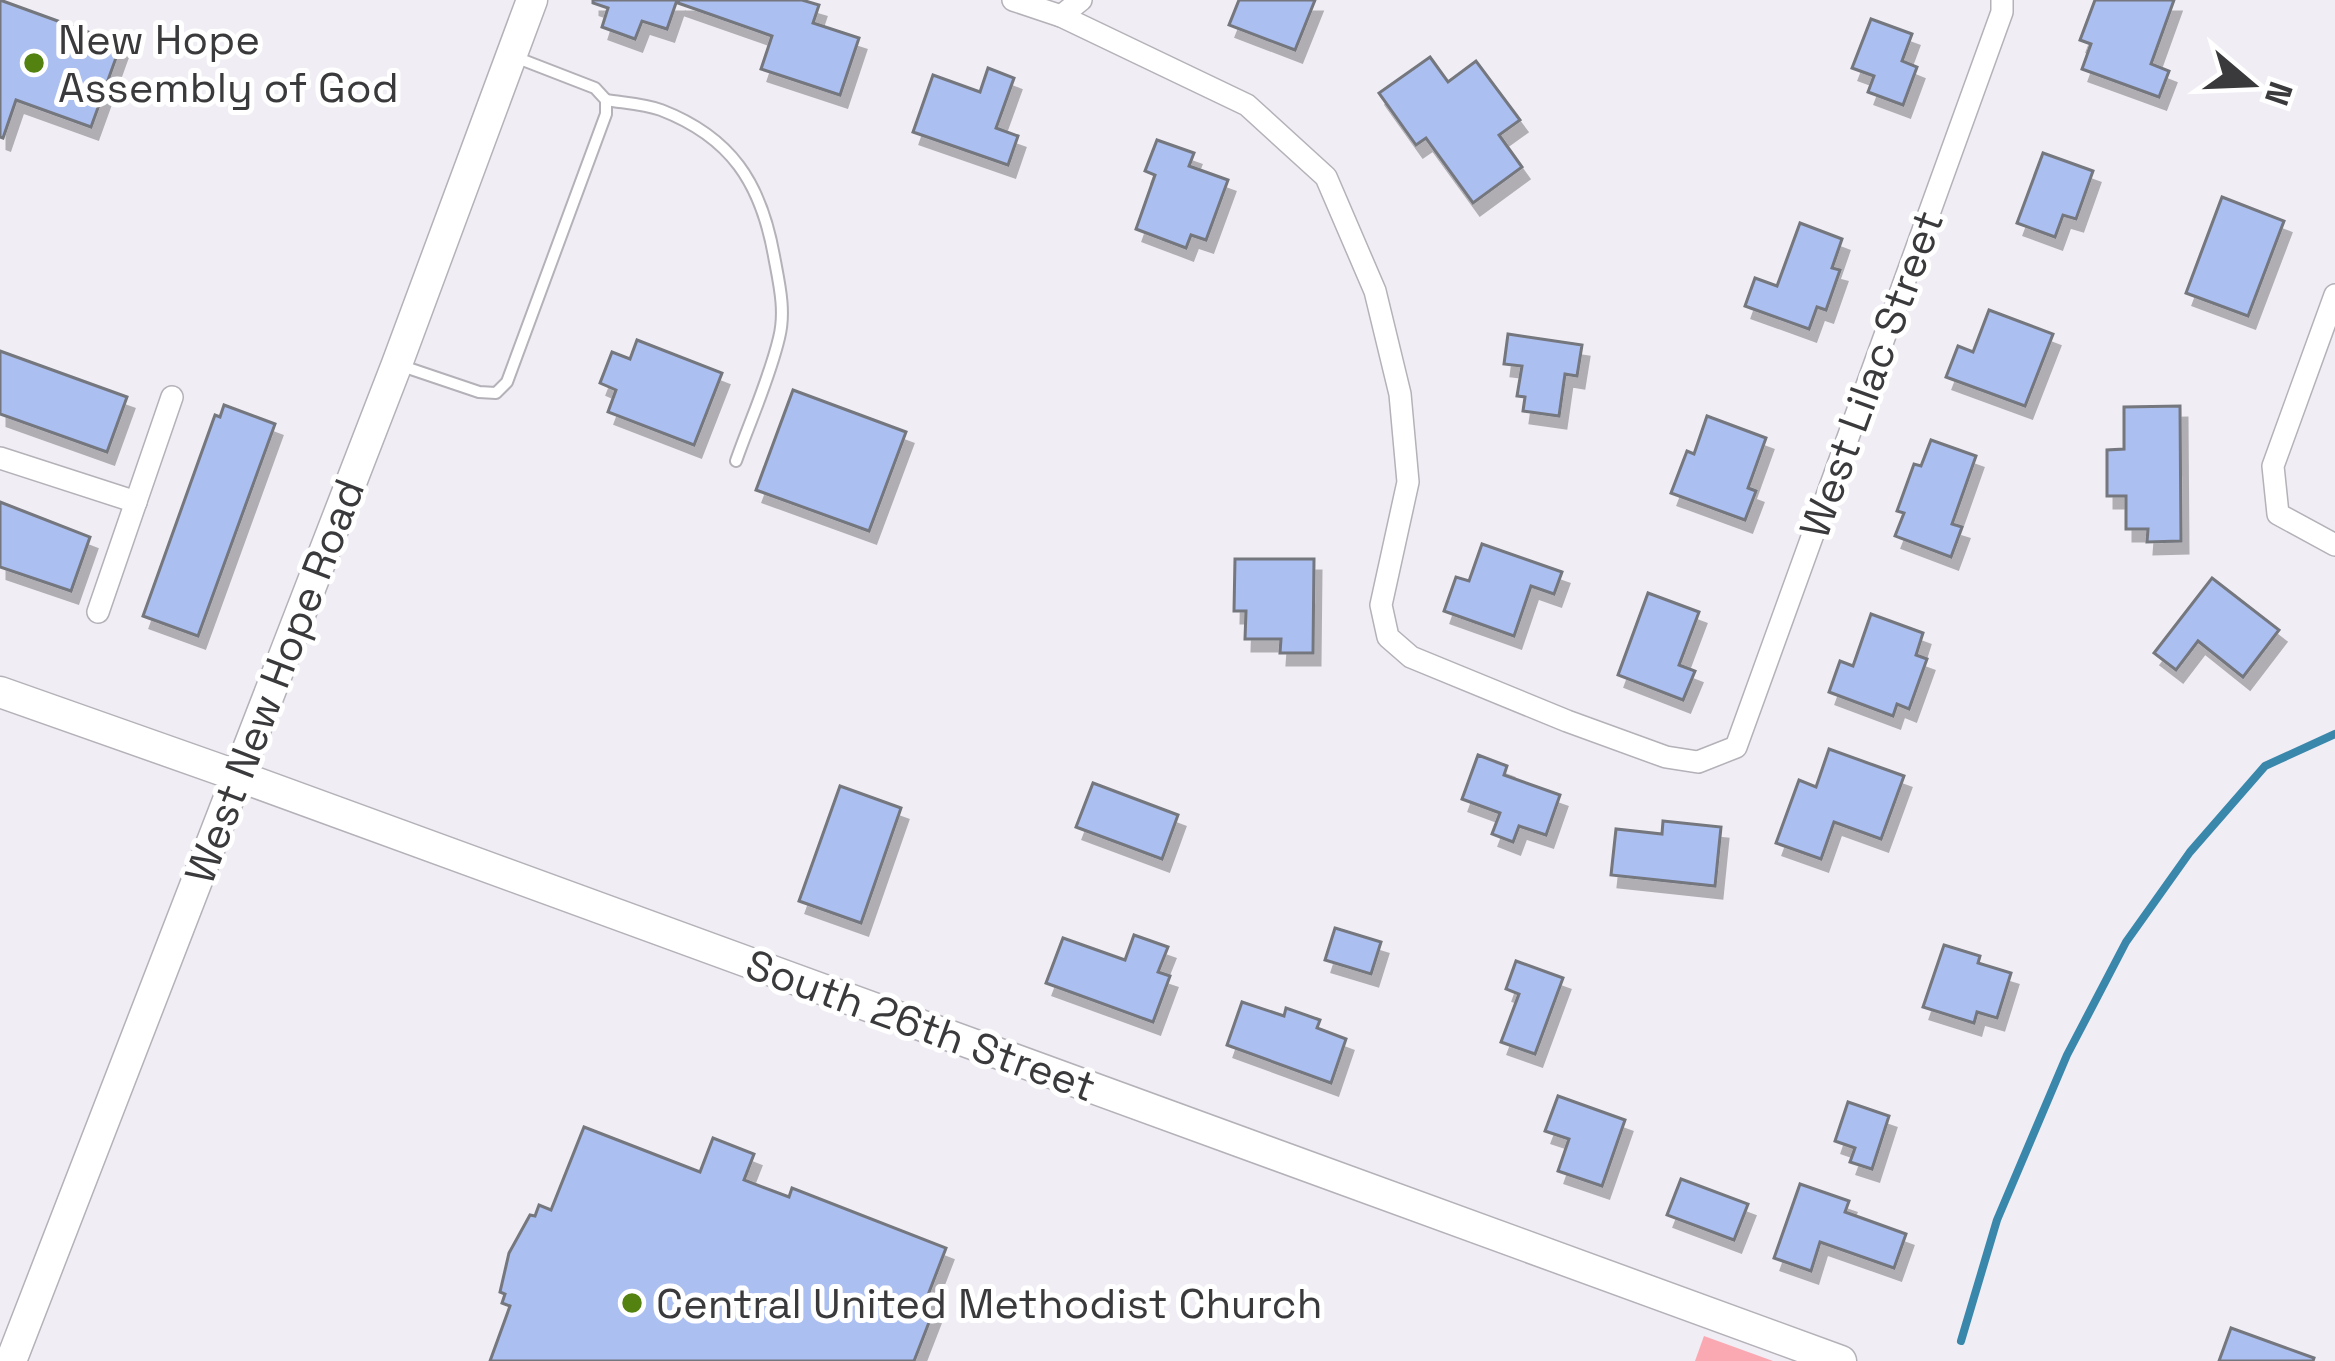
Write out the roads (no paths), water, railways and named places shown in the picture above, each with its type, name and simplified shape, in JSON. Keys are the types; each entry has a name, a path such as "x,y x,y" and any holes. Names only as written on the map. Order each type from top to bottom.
{"street":[{"name":"West New Hope Road","path":"11,1361 397,364 532,0"},
{"path":"1013,0 1060,16 1081,0"},
{"name":"West Lilac Street","path":"1060,16 1246,105 1326,177 1375,291 1400,394 1408,482 1382,605 1388,638 1411,658 1567,721 1666,757 1698,762 1736,747 1986,57 2002,0"},
{"path":"2335,296 2273,466 2278,514 2335,545"},
{"path":"98,612 172,397"},
{"path":"0,458 136,502"},
{"name":"South 26th Street","path":"0,692 238,776 1777,1350 1840,1361"}],"lane":[{"path":"512,56 595,88 606,100 656,109 700,128 725,147 748,179 770,230 782,299 780,335 736,461"},
{"path":"397,364 479,392 496,393 507,382 606,114 606,100"}],"waterway":[{"path":"1961,1341 1997,1220 2067,1055 2126,942 2190,852 2265,766 2335,734"}],"place":[{"name":"New Hope Assembly of God","path":"34,63"},
{"name":"Central United Methodist Church","path":"632,1303"}]}
